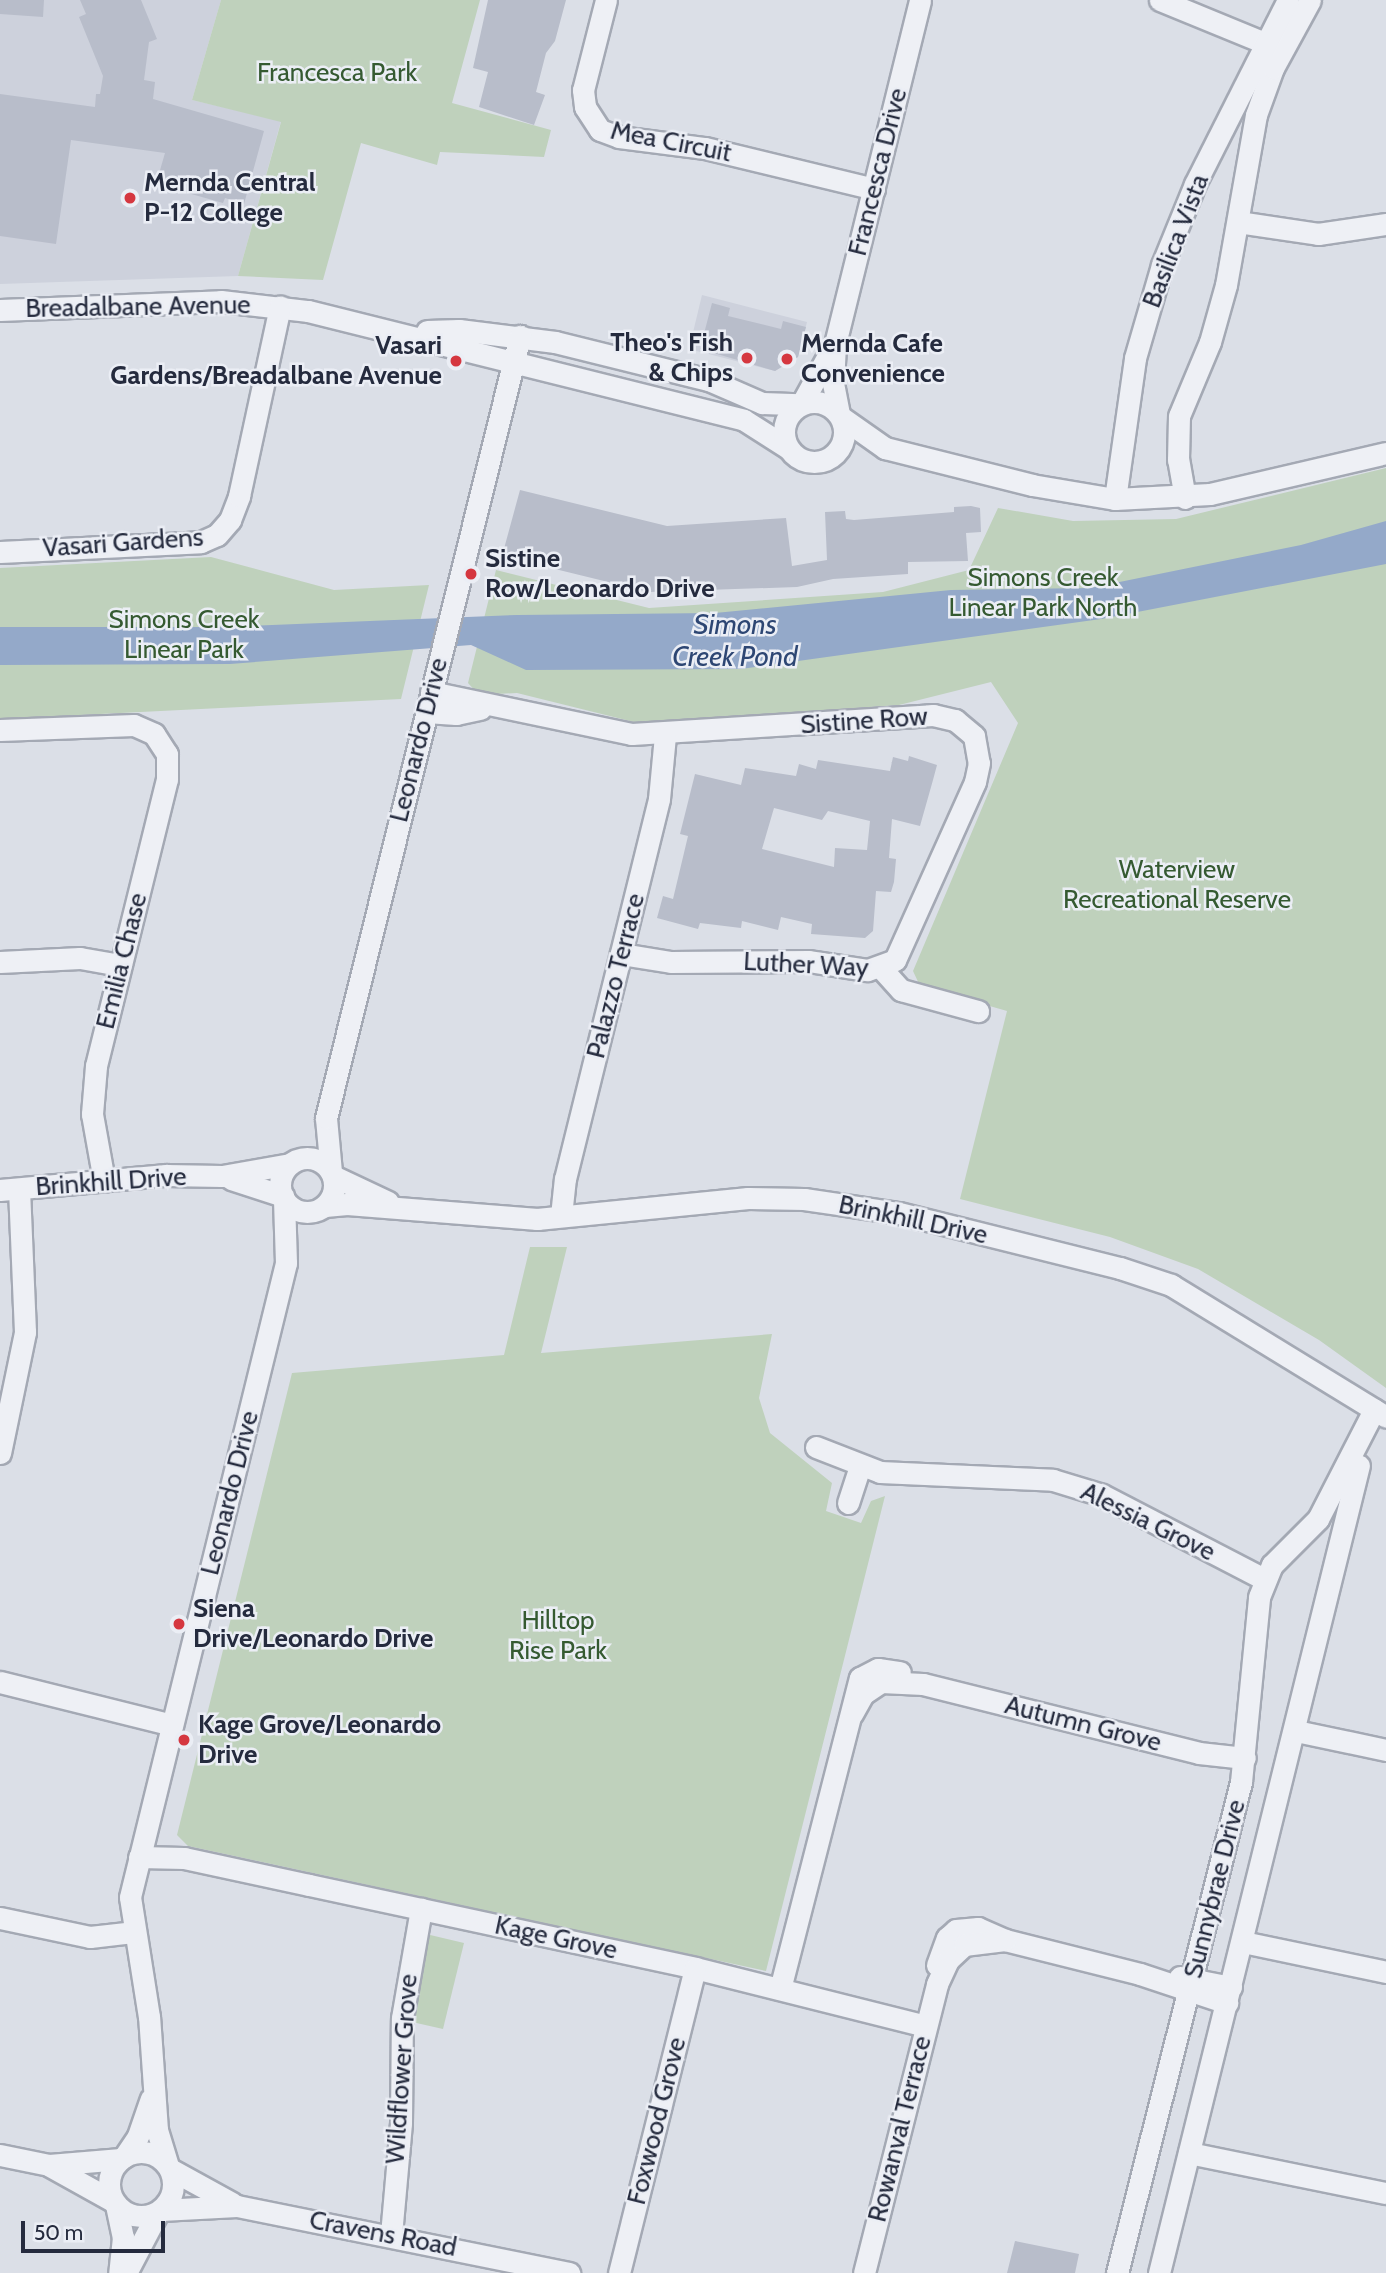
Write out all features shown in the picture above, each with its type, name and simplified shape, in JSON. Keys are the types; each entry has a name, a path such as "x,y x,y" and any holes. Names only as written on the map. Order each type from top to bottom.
{"street":[{"name":"Mea Circuit","path":"606,0 583,90 585,107 600,130 619,137 705,148 874,189"},
{"name":"Francesca Drive","path":"840,415 833,384 835,344 920,0"},
{"path":"1160,0 1265,43"},
{"name":"Basilica Vista","path":"1115,499 1135,358 1162,265 1195,184 1288,0"},
{"name":"Basilica Vista","path":"1185,498 1178,460 1179,416 1210,342 1238,222 1256,115 1273,68 1310,0"},
{"path":"1238,222 1318,234 1386,224"},
{"name":"Breadalbane Avenue","path":"0,310 221,301 280,306 400,332 744,420 788,448"},
{"name":"Vasari Gardens","path":"0,552 201,542 217,535 230,520 239,496 280,306"},
{"name":"Breadalbane Avenue","path":"400,332 459,330 520,336 709,380 762,403 801,404"},
{"name":"Leonardo Drive","path":"332,1174 326,1118 520,336"},
{"name":"Francesca Drive","path":"801,404 835,344"},
{"path":"885,449 822,402 801,404 783,429 788,448 805,461 885,449 1043,488 1115,499 1185,498 1386,453"},
{"path":"831,457 842,443 840,415"},
{"name":"Sistine Row","path":"428,702 456,714 492,707 523,709 632,734 665,735 933,715 955,720 974,736 979,763 975,782 904,947 895,960 881,968"},
{"name":"Emilia Chase","path":"0,730 134,724 163,743 167,779 120,965 92,1093 104,1181"},
{"name":"Palazzo Terrace","path":"561,1216 565,1179 662,786 665,735"},
{"name":"Luther Way","path":"621,954 671,962 808,961 854,969 881,968 901,990 978,1011"},
{"path":"0,962 80,958 120,965"},
{"name":"Leonardo Drive","path":"291,1164 326,1118"},
{"path":"318,1160 332,1174 334,1192 324,1207 306,1212 283,1197 281,1179 291,1164 318,1160"},
{"name":"Brinkhill Drive","path":"9,1189 166,1175 222,1176 291,1164"},
{"name":"Brinkhill Drive","path":"332,1174 398,1207"},
{"name":"Brinkhill Drive","path":"222,1176 283,1197"},
{"path":"0,1453 25,1332 9,1189"},
{"name":"Leonardo Drive","path":"169,2167 161,2147 153,2093 149,2017 133,1932 130,1897 286,1263 283,1197"},
{"name":"Brinkhill Drive","path":"324,1207 398,1207 486,1216 561,1216 748,1198 813,1200 899,1213 1120,1268 1171,1285 1382,1415"},
{"name":"Leonardo Drive","path":"286,1263 324,1207"},
{"name":"Sunnybrae Drive","path":"1117,2273 1191,1985 1245,1758 1254,1627 1265,1579 1272,1565 1318,1519 1382,1415"},
{"name":"Sunnybrae Drive","path":"1160,2273 1296,1731 1341,1527 1357,1468 1382,1415"},
{"name":"Alessia Grove","path":"816,1447 880,1472 1053,1480 1102,1495 1265,1579"},
{"path":"848,1503 860,1465"},
{"path":"1318,1519 1341,1527"},
{"name":"Autumn Grove","path":"780,1989 852,1714 857,1685 868,1671 901,1672 923,1684 1199,1753 1245,1758"},
{"path":"0,1682 172,1725"},
{"path":"1296,1731 1386,1750"},
{"name":"Kage Grove","path":"141,1849 695,1968 926,2026"},
{"name":"Wildflower Grove","path":"382,2234 393,2188 401,2123 402,2018 421,1909"},
{"path":"0,1918 90,1937 133,1932"},
{"name":"Rowanval Terrace","path":"864,2273 937,1984 937,1958 956,1930 978,1928 1005,1940 1229,1995"},
{"path":"1243,1942 1386,1972"},
{"name":"Foxwood Grove","path":"619,2273 695,1968"},
{"name":"Leonardo Drive","path":"122,2158 138,2136 153,2093"},
{"path":"0,2155 49,2165 122,2158 143,2152 169,2167 174,2187 127,2273"},
{"path":"1189,2153 1386,2193"},
{"path":"119,2273 123,2237 109,2183 122,2158"},
{"path":"49,2165 140,2217 159,2211"},
{"name":"Cravens Road","path":"169,2167 237,2206"},
{"name":"Cravens Road","path":"159,2211 237,2206 569,2273"}],"shaded area":[{"name":"Mernda Central P-12 College","path":"0,0 221,0 192,100 281,121 238,276 0,284"},
{"path":"702,295 807,322 798,357 775,371 689,349"}],"green space":[{"name":"Francesca Park","path":"221,0 480,0 452,103 551,130 544,157 440,152 437,165 361,143 323,280 238,276 281,122 192,100"},
{"name":"Waterview Recreational Reserve","path":"1386,468 1386,1388 1319,1340 1198,1269 1110,1237 960,1199 1007,1011 920,986 913,971 1018,723 991,682 899,705 638,723 517,693 479,695 468,683 496,570 649,608 883,592 969,570 998,508 1073,521 1176,519"},
{"name":"Simons Creek Linear Park","path":"211,557 334,590 429,585 401,699 0,719 0,568"},
{"name":"Hilltop Rise Park","path":"530,1247 567,1247 541,1353 772,1334 759,1398 770,1433 832,1483 826,1511 861,1523 871,1501 885,1496 766,1971 188,1846 177,1835 292,1373 504,1355"},
{"path":"426,1934 464,1943 443,2029 412,2022"}],"water":[{"name":"Simons Creek Pond","path":"1386,521 1386,564 1101,619 741,669 526,670 471,645 230,664 0,665 0,627 223,627 517,615 715,613 951,590 1090,588 1301,545"}],"building":[{"path":"0,0 44,0 43,17 0,14"},
{"path":"80,0 141,0 157,39 149,42 144,80 155,82 153,99 264,131 244,204 225,198 223,203 156,184 165,153 71,140 56,244 0,236 0,94 95,107 96,94 100,94 103,76 79,17 86,14"},
{"path":"488,0 566,0 555,41 546,53 536,92 545,95 534,125 479,107 488,72 473,68"},
{"path":"712,303 730,308 728,316 781,329 783,321 806,327 798,357 775,371 700,349"},
{"path":"520,490 667,526 786,518 792,566 827,560 825,512 845,511 846,519 854,520 954,512 954,507 971,506 980,508 981,532 966,533 968,561 908,562 908,574 833,579 797,587 649,592 502,556"},
{"path":"909,756 937,765 920,826 892,819 889,858 896,859 894,882 891,892 876,891 873,931 865,938 811,934 812,924 781,917 778,930 742,921 741,928 700,923 698,929 657,918 663,896 673,899 688,836 680,834 695,774 741,785 745,768 796,776 799,764 816,769 818,760 890,771 893,757 908,761","holes":["774,808 822,820 828,811 870,821 867,850 835,848 834,867 762,849"]},
{"path":"1015,2241 1079,2254 1075,2273 1007,2273"}],"place":[{"name":"Mernda Central P-12 College","path":"130,198"},
{"name":"Theo's Fish & Chips","path":"747,358"},
{"name":"Mernda Cafe Convenience","path":"787,359"},
{"name":"Vasari Gardens/Breadalbane Avenue","path":"456,361"},
{"name":"Sistine Row/Leonardo Drive","path":"471,574"},
{"name":"Siena Drive/Leonardo Drive","path":"179,1624"},
{"name":"Kage Grove/Leonardo Drive","path":"184,1740"}],"park label":[{"name":"Simons Creek Linear Park North","path":"1043,593"}]}
